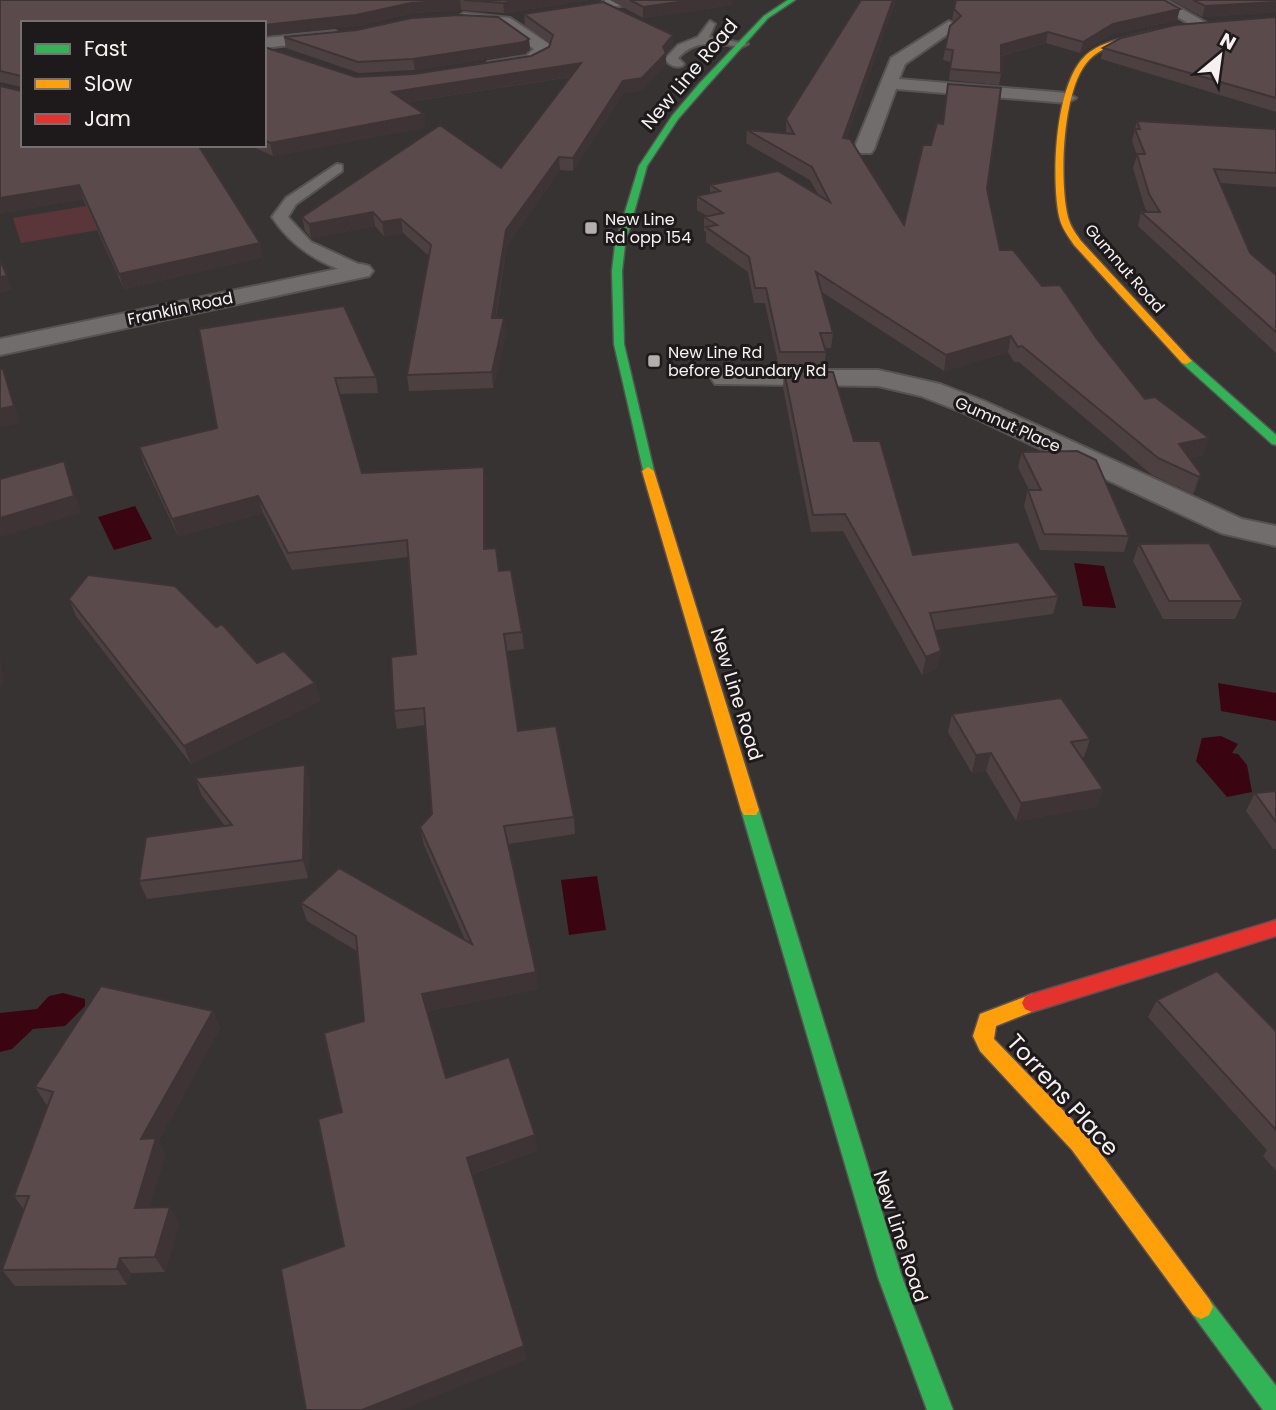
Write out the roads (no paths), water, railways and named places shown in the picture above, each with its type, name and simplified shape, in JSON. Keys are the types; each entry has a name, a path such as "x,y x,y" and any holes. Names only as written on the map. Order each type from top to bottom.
{"main road":[{"name":"New Line Road","path":"792,0 765,8 742,44 675,118 643,166 620,245 617,271 619,344 643,455 890,1277 940,1410"},
{"name":"Gumnut Road","path":"1210,25 1160,32 1118,42 1093,52 1076,66 1068,98 1059,193 1065,222 1079,245 1184,363 1224,401 1276,441"},
{"name":"Torrens Place","path":"1276,928 1001,1013 987,1020 982,1036 987,1045 1080,1143 1276,1408"}],"street":[{"path":"627,17 600,6 637,0"},
{"path":"1155,0 1210,25"},
{"path":"449,18 504,21 529,17"},
{"path":"479,68 531,60 542,52 542,47 504,21"},
{"path":"864,149 897,62 949,26"},
{"path":"266,43 358,34"},
{"path":"266,50 288,57"},
{"path":"889,83 1068,98"},
{"name":"Franklin Road","path":"0,347 361,271"},
{"name":"Gumnut Place","path":"724,378 877,378 930,390 1232,526 1276,536"}],"lane":[{"path":"702,39 710,24"},
{"path":"678,64 671,59 682,47 702,39 742,44"},
{"path":"337,168 291,201 280,217 290,235 311,252 361,271"}],"place":[{"name":"New Line Rd opp 154","path":"591,228"},
{"name":"New Line Rd before Boundary Rd","path":"654,361"}]}
